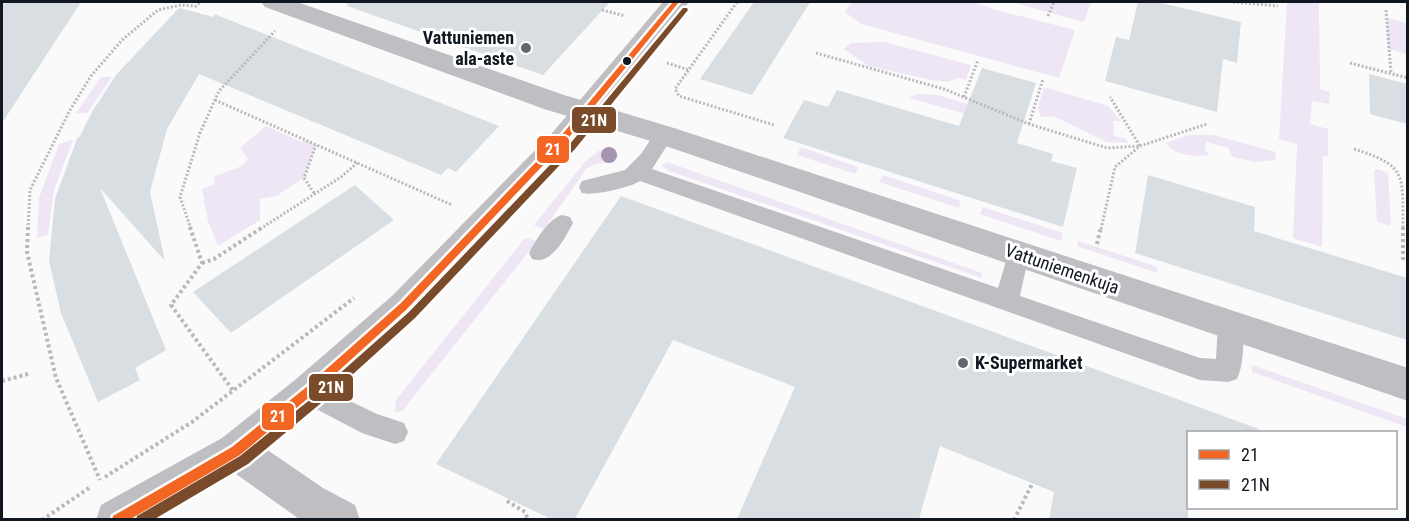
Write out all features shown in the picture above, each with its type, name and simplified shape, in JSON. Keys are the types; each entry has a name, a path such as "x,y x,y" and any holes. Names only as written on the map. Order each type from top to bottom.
{"street":[{"path":"116,519 236,451 308,392 404,306 535,171 676,2"},
{"name":"Vattuniemenkuja","path":"286,6 586,112 664,135 1407,385"},
{"path":"236,451 309,502 340,519"}],"lane":[{"path":"589,187 602,181 626,179 637,172 664,135"},
{"path":"637,172 1200,369 1228,371 1230,325"},
{"path":"540,254 562,223"},
{"path":"1007,300 1018,254"},
{"path":"308,392 371,424 395,432"}],"path":[{"path":"100,480 56,378 27,252 30,190 70,110 91,76 122,40 158,10 181,5 196,6 201,2"},
{"path":"737,2 675,89 679,96 774,125"},
{"path":"1048,16 1054,2"},
{"path":"1233,2 1278,6"},
{"path":"202,263 180,197 200,133 219,91 281,24 286,6"},
{"path":"602,10 617,14"},
{"path":"1386,10 1391,73"},
{"path":"816,53 944,89 1029,124 1107,148 1140,146 1207,124"},
{"path":"657,60 689,69"},
{"path":"964,97 978,60"},
{"path":"1350,63 1407,78"},
{"path":"1029,124 1043,79"},
{"path":"1110,97 1140,146"},
{"path":"215,100 458,208"},
{"path":"314,193 304,178 316,145"},
{"path":"1098,244 1115,167 1140,146"},
{"path":"1354,149 1384,158 1399,172 1402,187 1403,260"},
{"path":"234,392 171,305 202,263 214,259 341,177 357,163"},
{"path":"42,519 192,422 364,291"},
{"path":"2,381 28,374"},
{"path":"1014,519 1033,482"},
{"path":"507,501 525,512 528,519"}],"shaded area":[{"path":"852,2 973,2 1075,30 1059,78 861,24 845,12"},
{"path":"1010,2 1091,2 1084,22"},
{"path":"1287,2 1319,2 1320,89 1330,92 1329,104 1312,101 1310,124 1328,129 1328,157 1323,156 1322,247 1293,238 1297,144 1279,139"},
{"path":"1387,18 1407,23 1407,54 1388,49"},
{"path":"885,42 971,65 966,80 958,78 947,82 931,80 869,66 844,49 851,43"},
{"path":"101,77 112,77 87,113 76,113"},
{"path":"1044,87 1108,106 1121,121 1113,121 1114,136 1126,139 1128,143 1107,142 1053,116 1041,117 1038,107"},
{"path":"917,94 938,95 970,105 973,116 909,98"},
{"path":"266,126 302,142 305,140 316,145 304,178 276,196 260,199 260,220 218,246 208,221 202,189 215,184 213,177 242,166 248,159 240,148"},
{"path":"1188,135 1214,135 1276,152 1275,160 1255,162 1233,157 1228,148 1206,142 1205,150 1210,155 1186,155 1175,151 1166,143"},
{"path":"73,140 54,190 48,235 37,238 39,198 59,144"},
{"path":"801,147 858,167 855,174 797,155"},
{"path":"600,150 611,150 619,155 614,162 596,164 587,168 544,229 534,225 586,161"},
{"path":"667,162 982,273 982,278 669,171 661,165"},
{"path":"1378,169 1388,173 1391,226 1377,222 1374,170"},
{"path":"883,175 961,201 959,208 879,182"},
{"path":"983,207 1063,233 1061,241 980,214"},
{"path":"525,238 537,241 403,410 395,413 396,400"},
{"path":"1078,241 1158,267 1157,273 1077,246"},
{"path":"1252,365 1407,419 1407,427 1252,372"}],"building":[{"path":"2,2 81,2 2,123"},
{"name":"Vattuniemen ala-aste","path":"348,2 610,2 543,75 347,6"},
{"path":"754,2 810,2 752,95 700,79"},
{"path":"1138,2 1157,2 1241,22 1237,63 1223,59 1217,112 1105,81 1116,37 1129,40"},
{"path":"179,8 214,17 214,14 499,126 456,172 448,168 441,175 199,74 167,129 150,192 165,261 100,188 166,350 135,368 140,380 98,402 61,313 49,261 55,199 78,136 79,138 92,112 116,75"},
{"path":"982,68 1036,83 1017,143 1053,154 1051,161 1077,168 1063,227 783,138 804,100 828,107 837,90 959,126"},
{"path":"1369,74 1407,84 1407,124 1370,114"},
{"path":"1148,175 1255,207 1254,231 1407,278 1407,340 1135,253"},
{"path":"355,185 394,220 231,333 193,292"},
{"path":"621,196 1259,429 1259,431 1187,431 1188,519 1049,519 1054,492 940,446 919,519 737,519 795,387 673,340 575,519 551,519 436,464"}],"transit line":[{"name":"21","path":"117,520 236,451 308,392 404,306 563,139 676,2"},
{"name":"21N","path":"141,520 244,460 316,401 412,315 572,147 685,10"}],"place":[{"name":"Vattuniemen ala-aste","path":"526,48"},
{"name":"K-Supermarket","path":"963,363"}]}
